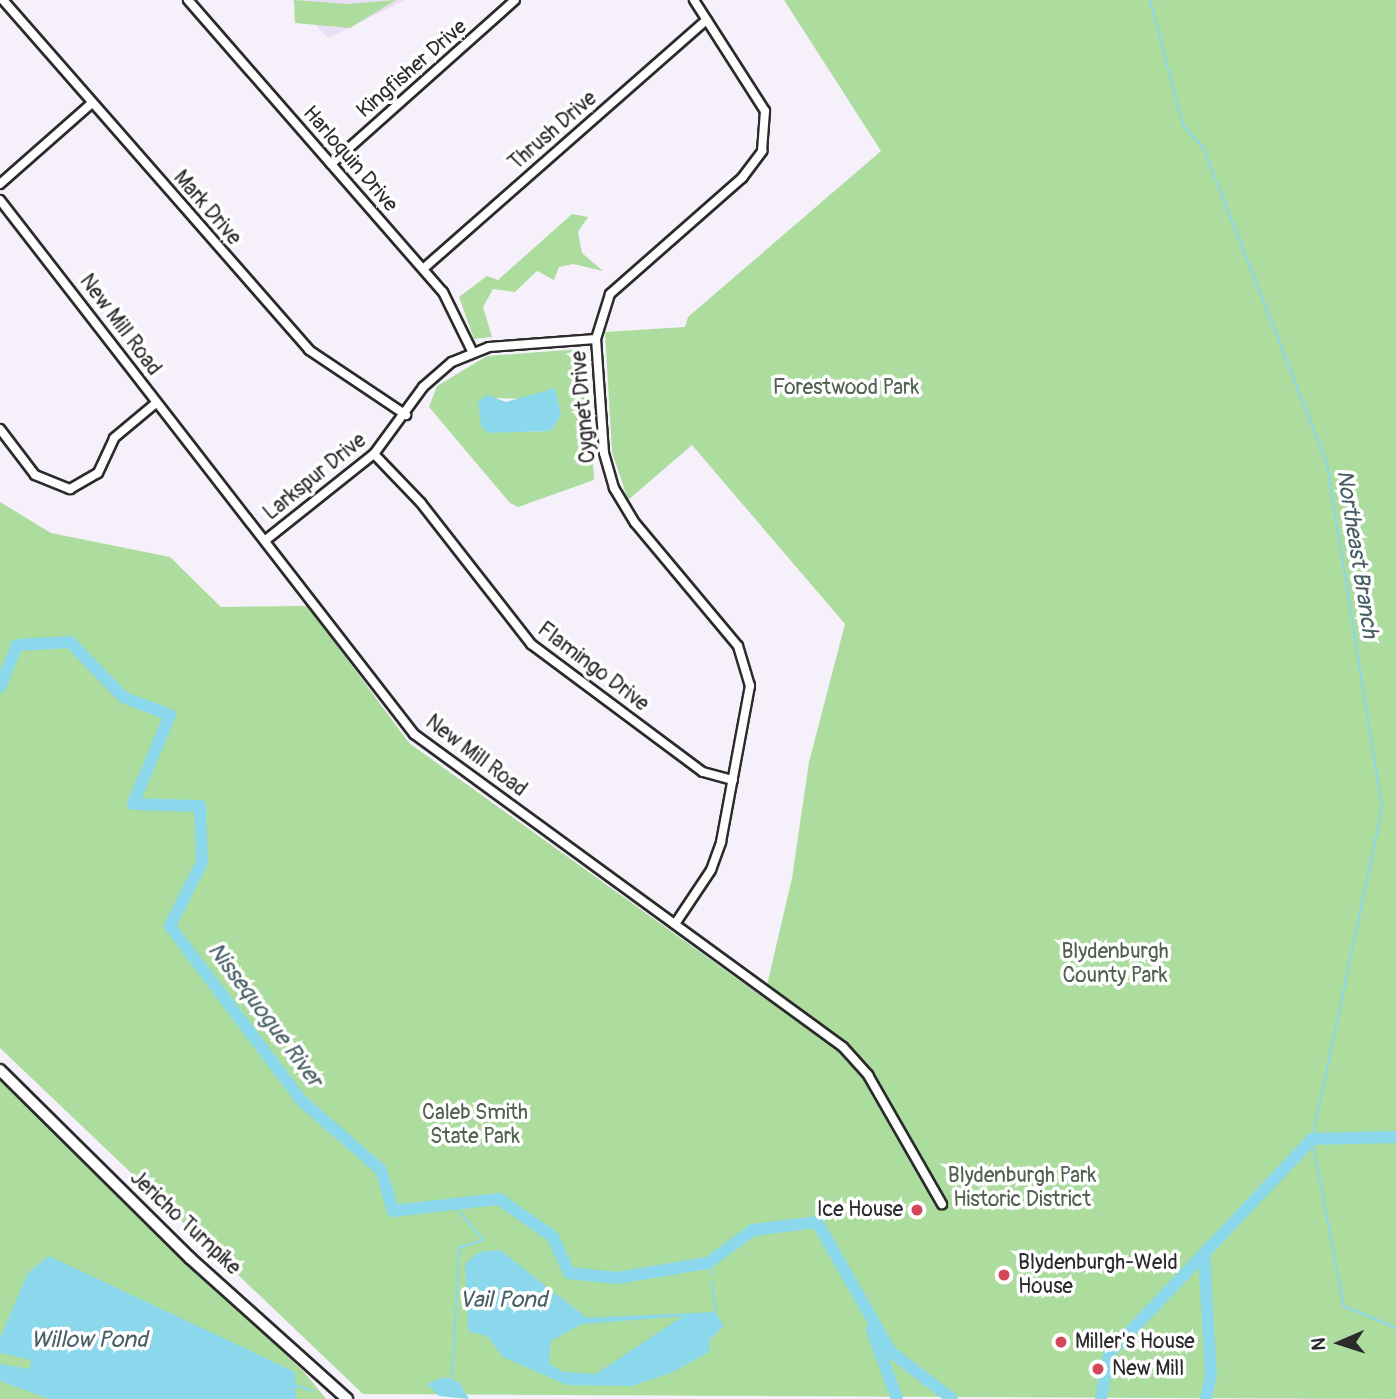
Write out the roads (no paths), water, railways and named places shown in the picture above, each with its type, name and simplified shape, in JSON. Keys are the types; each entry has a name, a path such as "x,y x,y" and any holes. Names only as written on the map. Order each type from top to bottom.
{"main road":[{"name":"Jericho Turnpike","path":"0,1070 190,1258 347,1399"}],"street":[{"name":"Harloquin Drive","path":"188,0 424,268 472,351"},
{"name":"Kingfisher Drive","path":"331,164 515,0"},
{"name":"Cygnet Drive","path":"675,924 711,870 748,704 747,667 738,646 614,488 604,453 596,339 610,293 742,178 762,151 765,111 694,0"},
{"name":"Mark Drive","path":"8,2 92,103 309,350 406,415"},
{"name":"Thrush Drive","path":"424,268 706,20"},
{"path":"0,184 92,103"},
{"name":"New Mill Road","path":"0,200 156,403 267,539 414,734 843,1047 872,1081 942,1204"},
{"path":"0,216 11,213"},
{"name":"Larkspur Drive","path":"267,539 374,454 432,377 472,351 596,339"},
{"path":"0,429 35,475 70,489 98,473 114,438 156,403"},
{"name":"Flamingo Drive","path":"374,454 421,502 531,644 703,772 733,780"}],"water":[{"path":"555,388 561,415 551,431 487,433 481,425 478,402 487,395 506,402"},
{"name":"Vail Pond","path":"500,1250 587,1318 715,1312 724,1326 710,1339 709,1352 671,1373 632,1386 567,1385 503,1357 487,1336 468,1331 465,1264 479,1252","holes":["683,1316 596,1374 563,1372 549,1363 551,1341 582,1324"]},
{"name":"Willow Pond","path":"49,1256 295,1372 296,1399 50,1399 0,1381 0,1364 30,1369 31,1360 0,1353 0,1338 28,1273"},
{"path":"443,1377 459,1382 469,1399 439,1396 427,1384"}],"waterway":[{"name":"Northeast Branch","path":"1150,0 1183,125 1203,147 1327,464 1382,808 1312,1139 1344,1306 1396,1328"},
{"name":"Nissequogue River","path":"0,687 17,645 70,642 123,697 170,715 133,804 200,806 202,862 170,926 302,1101 381,1170 393,1211 499,1199 553,1237 569,1273 617,1278 708,1263 753,1230 817,1222 891,1352 952,1399"},
{"name":"Nissequogue River","path":"1101,1399 1109,1354 1312,1139 1396,1137"},
{"path":"452,1382 459,1248 483,1240 454,1205"},
{"path":"1204,1254 1211,1375 1206,1399"},
{"path":"708,1263 711,1274"},
{"path":"712,1281 715,1312"},
{"path":"872,1330 897,1399"},
{"path":"295,1385 312,1391"}],"place":[{"name":"Ice House","path":"917,1210"},
{"name":"Blydenburgh-Weld House","path":"1004,1275"},
{"name":"Miller's House","path":"1061,1342"},
{"name":"New Mill","path":"1098,1369"}],"park label":[{"name":"Forestwood Park","path":"846,388"},
{"name":"Blydenburgh County Park","path":"1115,964"},
{"name":"Caleb Smith State Park","path":"475,1125"},
{"name":"Blydenburgh Park Historic District","path":"1022,1188"}]}
